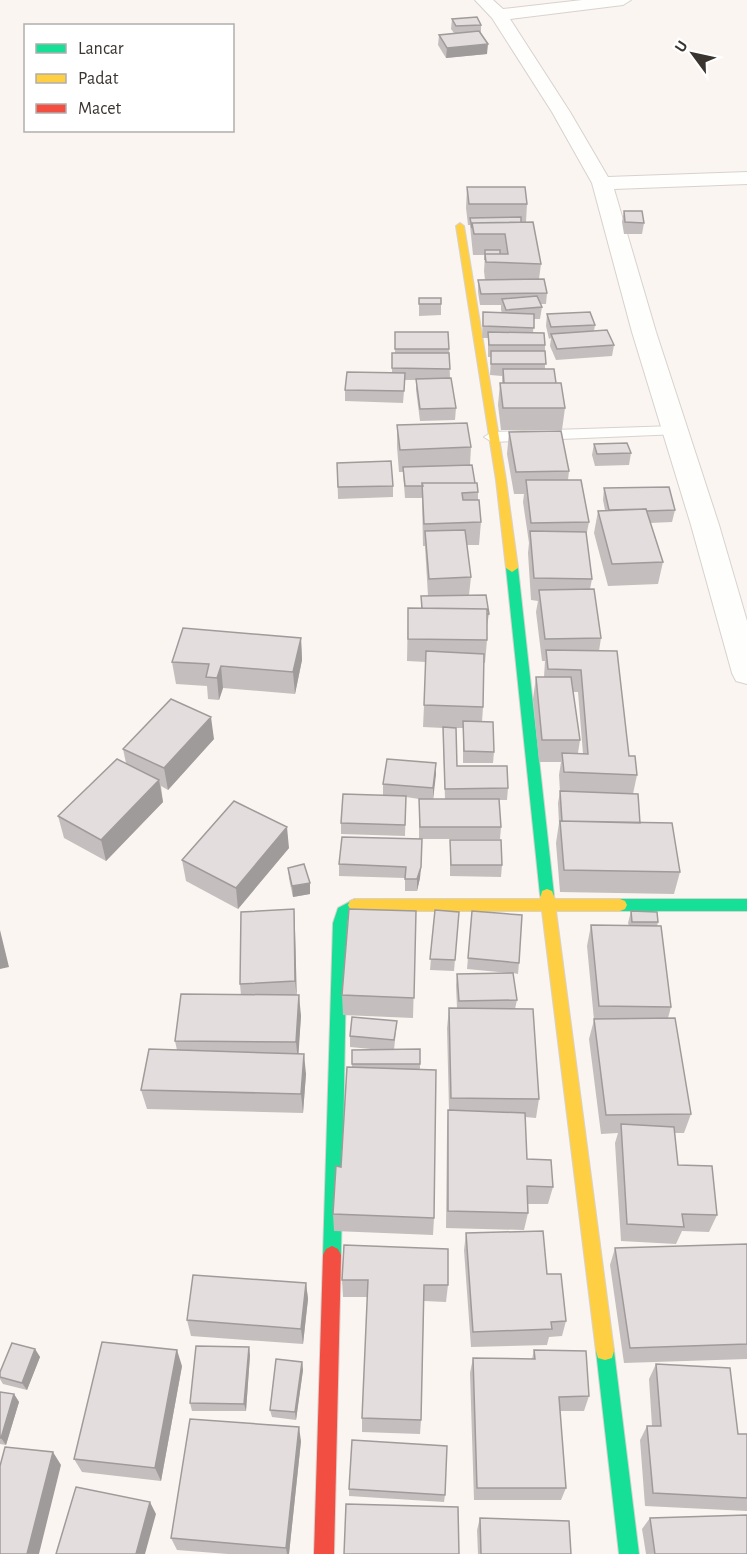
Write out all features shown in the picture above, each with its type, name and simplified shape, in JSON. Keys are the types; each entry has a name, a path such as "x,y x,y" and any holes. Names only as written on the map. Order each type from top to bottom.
{"street":[{"path":"491,8 623,0"},
{"path":"491,8 561,112 602,183 618,245 705,525 747,673"},
{"path":"602,183 747,178"},
{"path":"460,226 492,437 501,480 523,662 548,905 569,1055 629,1554"},
{"path":"324,1554 341,915 350,904 747,905"}],"lane":[{"path":"492,437 674,431"}],"building":[{"path":"477,17 481,25 456,26 452,19"},
{"path":"479,31 488,44 447,48 439,35"},
{"path":"467,187 525,187 527,204 469,204"},
{"path":"624,211 642,211 644,223 625,222"},
{"path":"521,217 521,222 472,223 472,228 470,218"},
{"path":"533,222 541,264 486,262 485,254 508,254 505,234 474,234 472,223"},
{"path":"485,250 500,250 500,254 485,254"},
{"path":"544,279 547,293 481,294 478,280"},
{"path":"537,296 542,307 506,310 502,299"},
{"path":"419,298 441,298 441,304 419,304"},
{"path":"483,312 534,314 534,328 483,326"},
{"path":"590,312 595,325 551,327 547,314"},
{"path":"607,330 614,345 557,349 551,334"},
{"path":"395,332 448,332 449,349 395,349"},
{"path":"488,332 544,333 545,345 489,345"},
{"path":"491,351 545,351 546,364 491,364"},
{"path":"392,353 449,353 450,369 392,368"},
{"path":"503,369 554,369 556,383 504,383"},
{"path":"347,372 405,373 404,391 345,390"},
{"path":"451,378 456,408 420,409 416,379"},
{"path":"500,383 561,383 565,408 503,408"},
{"path":"467,423 471,447 400,450 397,425"},
{"path":"561,431 569,471 516,472 509,432"},
{"path":"627,443 631,453 597,454 594,444"},
{"path":"391,461 393,486 338,487 337,463"},
{"path":"472,465 475,483 422,483 423,486 405,486 403,467"},
{"path":"526,480 581,480 589,522 531,523"},
{"path":"422,483 477,483 478,492 462,493 463,500 479,500 481,522 424,524"},
{"path":"669,487 675,510 609,510 604,488"},
{"path":"646,509 663,562 612,564 598,511"},
{"path":"465,530 471,577 429,579 425,531"},
{"path":"530,531 586,532 592,579 534,578"},
{"path":"594,589 601,638 545,639 539,590"},
{"path":"486,595 489,614 487,614 487,609 422,608 421,596"},
{"path":"408,608 487,609 487,640 408,639"},
{"path":"183,628 301,638 293,672 221,666 217,678 206,677 209,664 172,662"},
{"path":"546,650 617,651 629,756 635,756 637,775 564,772 562,753 588,754 581,670 548,669"},
{"path":"426,651 484,654 483,707 424,705"},
{"path":"536,677 571,677 580,740 542,740"},
{"path":"171,699 211,717 164,768 123,749"},
{"path":"463,721 493,722 494,752 464,751"},
{"path":"443,727 456,728 457,766 507,766 508,788 445,789"},
{"path":"117,759 159,780 101,840 58,816"},
{"path":"387,759 436,763 433,788 383,784"},
{"path":"560,791 638,794 640,823 562,821"},
{"path":"343,794 406,796 405,825 341,823"},
{"path":"419,799 499,799 501,827 420,827"},
{"path":"234,801 287,827 236,888 182,860"},
{"path":"560,821 672,823 680,872 564,870"},
{"path":"342,837 422,839 421,867 417,879 405,879 406,867 339,864"},
{"path":"450,840 501,840 502,865 451,865"},
{"path":"304,864 310,883 292,886 288,868"},
{"path":"294,909 295,981 240,984 241,912"},
{"path":"349,909 416,911 414,998 342,995"},
{"path":"435,910 459,912 455,960 430,959"},
{"path":"472,911 522,915 519,963 468,958"},
{"path":"631,911 657,912 658,922 632,922"},
{"path":"591,925 661,926 671,1007 599,1006"},
{"path":"513,973 517,1000 459,1001 457,974"},
{"path":"181,994 299,995 296,1042 175,1041"},
{"path":"449,1008 533,1009 539,1099 451,1098"},
{"path":"352,1017 397,1021 394,1040 350,1036"},
{"path":"675,1018 691,1114 606,1115 594,1019"},
{"path":"149,1049 304,1054 301,1094 141,1090"},
{"path":"420,1049 420,1064 352,1064 352,1050"},
{"path":"347,1067 436,1070 434,1218 333,1214 336,1166 341,1167"},
{"path":"448,1110 525,1113 527,1159 551,1160 553,1187 527,1186 528,1213 448,1211"},
{"path":"621,1124 674,1127 678,1165 712,1166 717,1215 682,1214 684,1227 627,1224"},
{"path":"543,1231 547,1274 561,1274 566,1321 551,1322 552,1329 473,1332 466,1233"},
{"path":"747,1244 747,1344 630,1348 615,1248"},
{"path":"344,1245 448,1249 448,1285 424,1285 421,1420 362,1418 368,1280 342,1280"},
{"path":"193,1275 306,1283 301,1329 187,1320"},
{"path":"102,1342 177,1350 155,1468 74,1459"},
{"path":"12,1343 35,1349 22,1383 0,1377"},
{"path":"196,1346 249,1347 244,1404 190,1403"},
{"path":"534,1350 586,1351 589,1396 559,1397 566,1488 477,1488 473,1358 535,1359"},
{"path":"276,1359 302,1362 295,1412 270,1410"},
{"path":"656,1364 730,1368 738,1434 747,1434 747,1498 653,1493 647,1426 661,1426"},
{"path":"0,1392 14,1394 1,1438 0,1438"},
{"path":"190,1419 299,1427 286,1548 171,1538"},
{"path":"352,1440 447,1446 445,1495 349,1489"},
{"path":"5,1447 53,1452 27,1554 0,1554 0,1466"},
{"path":"76,1487 150,1502 136,1554 56,1554"},
{"path":"346,1504 458,1507 459,1554 344,1554"},
{"path":"747,1515 747,1554 655,1554 650,1518"},
{"path":"480,1518 569,1521 571,1554 481,1554"}],"traffic: fast":[{"path":"512,568 547,895"},
{"path":"332,1255 340,923 343,912 355,905"},
{"path":"620,905 747,905"},
{"path":"605,1351 629,1554"}],"traffic: slow":[{"path":"460,226 501,480 512,568"},
{"path":"547,895 605,1351"},
{"path":"355,905 620,905"}],"traffic: jam":[{"path":"324,1554 332,1255"}]}
